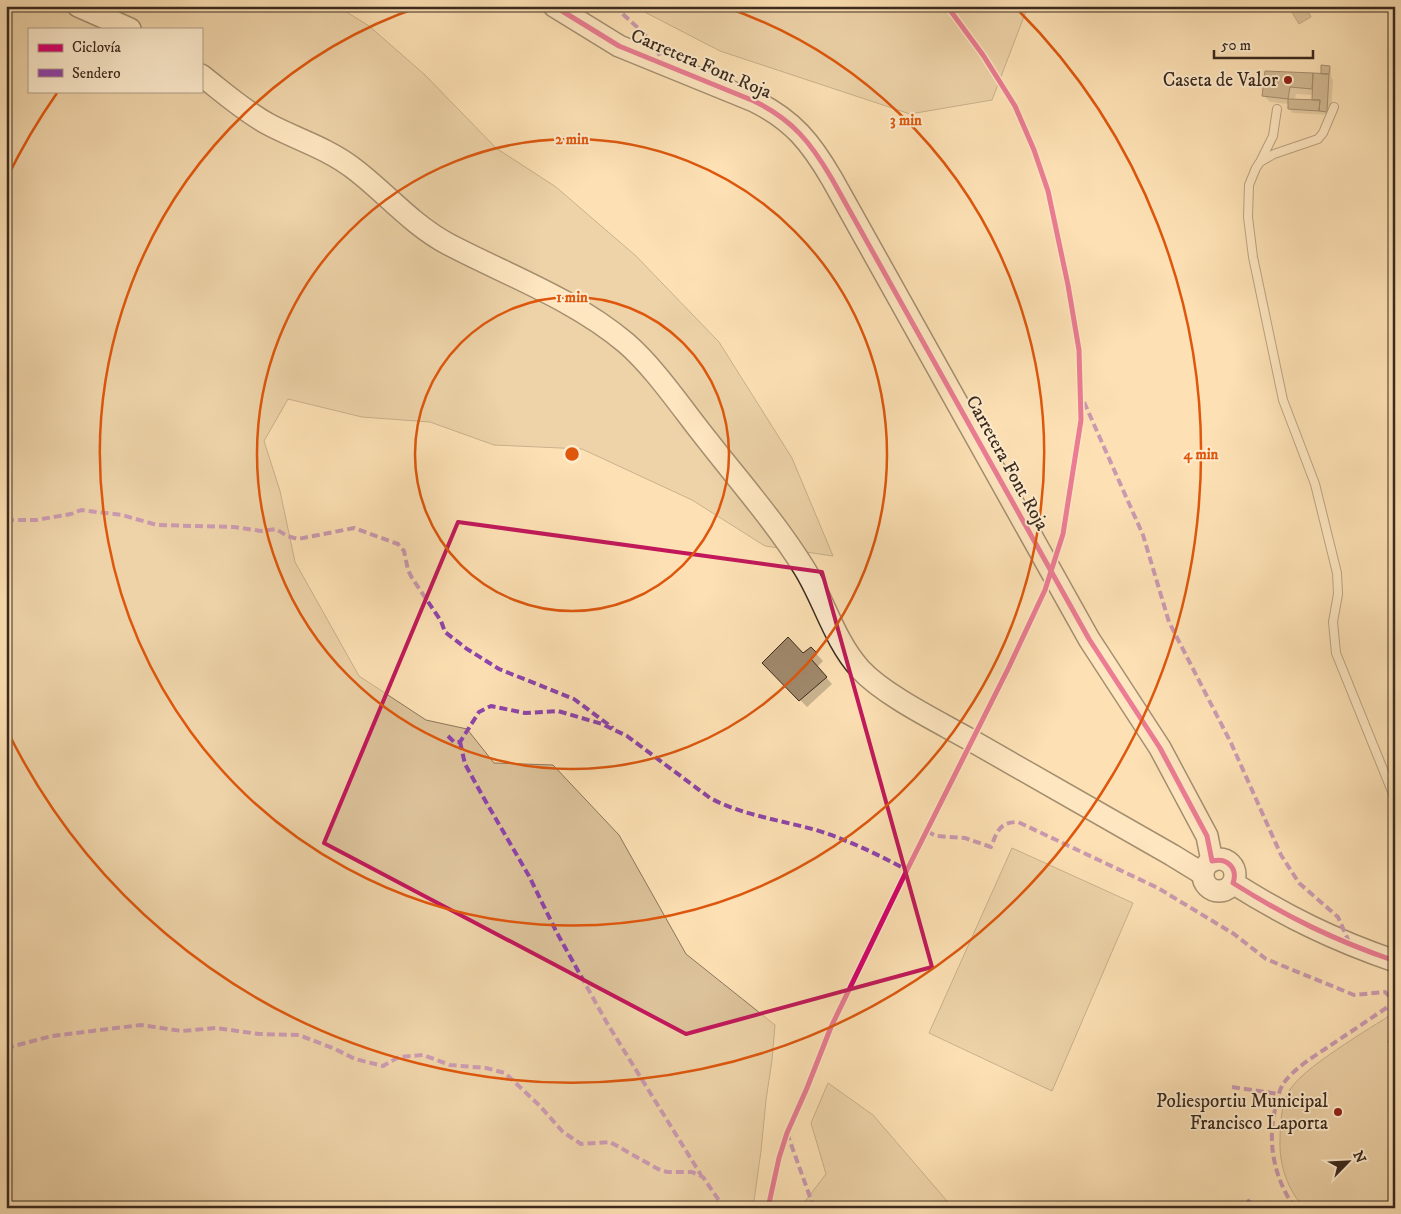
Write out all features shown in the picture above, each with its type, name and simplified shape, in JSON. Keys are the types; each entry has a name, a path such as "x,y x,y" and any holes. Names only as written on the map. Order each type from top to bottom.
{"street":[{"path":"78,6 128,28"},
{"name":"Carretera Font Roja","path":"554,6 619,46 773,110 789,121 804,136 819,156 837,187 1084,631 1160,748 1206,836 1208,868 1206,885 1214,891 1225,890 1232,883 1258,900 1308,926 1350,945 1395,961"},
{"path":"202,76 255,116 327,151 353,168 404,213 445,243 564,302 592,318 641,357 771,522 806,572 845,648 866,675 883,689 1164,850 1208,868"}],"lane":[{"path":"1260,162 1274,154 1318,139 1323,133 1334,107"},
{"path":"1277,109 1272,136 1249,185 1248,217 1254,257 1280,389 1292,429 1315,484 1337,573 1338,594 1333,622 1336,653 1395,799"}],"highlighted area":[{"path":"458,522 822,572 932,967 686,1034 324,843"}],"shaded area":[{"path":"6,6 337,6 369,26 425,75 496,148 556,187 636,256 719,342 792,458 833,556 765,546 692,500 582,449 494,445 430,422 362,417 288,399 264,441 280,491 295,562 359,676 426,720 467,729 494,763 553,765 619,835 686,954 775,1025 753,1208 6,1208"},
{"path":"633,6 1028,6 992,100 910,114 720,51"},
{"path":"1288,6 1306,6 1311,17 1299,24"},
{"path":"1012,848 1133,903 1052,1091 929,1033"},
{"name":"Poliesportiu Municipal Francisco Laporta","path":"1395,1012 1395,1208 1305,1208 1289,1186 1281,1159 1282,1110 1288,1093 1295,1083 1320,1061"},
{"path":"828,1083 873,1115 953,1208 800,1208 826,1174 811,1123"}],"building":[{"path":"1321,65 1330,66 1329,74 1321,74"},
{"name":"Caseta de Valor","path":"1265,71 1313,73 1312,89 1290,87 1288,99 1262,96"},
{"path":"1313,73 1329,74 1327,112 1319,111 1320,100 1312,100"},
{"path":"1288,99 1320,100 1319,111 1288,109"},
{"path":"788,637 803,653 811,647 817,653 811,659 827,677 799,701 762,663"},
{"path":"1395,1032 1395,1048 1388,1042"}],"marked path":[{"path":"614,6 650,40 656,48 662,64"},
{"path":"1084,402 1143,535 1169,622 1231,743 1281,855 1299,883 1338,917 1349,942"},
{"path":"6,520 36,520 71,514 81,510 122,515 157,525 234,527 261,531 276,529 287,536 298,539 354,528 398,544 404,551 408,570 412,578 441,621 445,632 467,649 499,669 574,699 613,728"},
{"path":"448,736 454,742 460,742 479,712 491,706 525,713 558,711 602,724 627,736 710,798 722,804 748,813 828,834 885,858 907,870"},
{"path":"460,742 465,764 529,876 557,933 607,1023 701,1175"},
{"path":"927,831 936,836 965,838 991,847 997,832 1003,826 1012,822 1018,822 1158,888 1234,934 1266,959 1354,995 1385,992 1395,1002"},
{"path":"1295,1208 1281,1184 1272,1144 1274,1116 1282,1086 1305,1063 1395,1002"},
{"path":"6,1048 52,1036 141,1025 182,1031 216,1028 259,1034 299,1035 355,1059 383,1066 399,1057 423,1055 450,1065 486,1068 505,1073 539,1105 563,1132 581,1144 610,1142 658,1169 667,1172 692,1172 703,1177 724,1208"},
{"path":"1232,1087 1279,1094"},
{"path":"787,1133 814,1208"},
{"path":"1247,1200 1258,1208"}],"cycle path":[{"path":"554,6 619,46 768,108 800,134 832,179 1089,639 1160,748 1207,836 1212,861 1223,861 1230,865 1234,873 1233,883 1273,907 1331,936 1395,961"},
{"path":"768,1208 779,1158 787,1133 831,1027 1008,669 1045,590 1063,534 1081,420 1079,350 1068,285 1048,191 1034,150 1015,106 983,55 947,6"}],"place":[{"name":"Caseta de Valor","path":"1288,80"},
{"name":"Poliesportiu Municipal Francisco Laporta","path":"1338,1112"}]}
